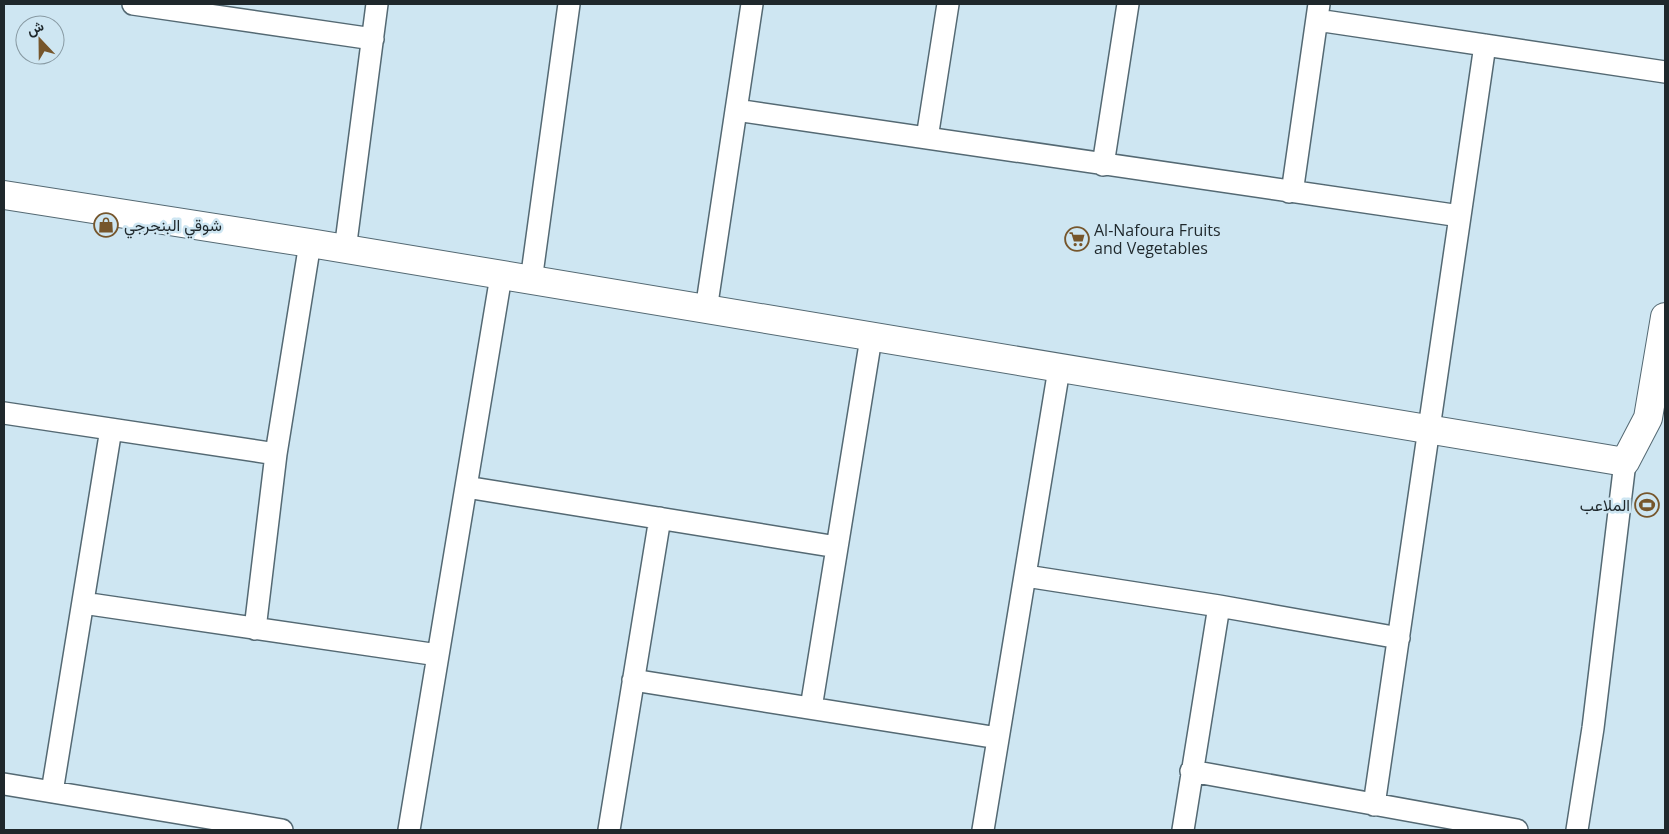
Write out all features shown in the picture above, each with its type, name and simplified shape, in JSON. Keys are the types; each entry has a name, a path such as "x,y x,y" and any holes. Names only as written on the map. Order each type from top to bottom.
{"street":[{"path":"133,4 200,9 373,39"},
{"path":"345,250 377,4"},
{"path":"531,281 569,4"},
{"path":"706,310 752,4"},
{"path":"927,138 948,4"},
{"path":"1103,164 1128,4"},
{"path":"1289,192 1293,186 1318,12 1485,45 1665,72"},
{"path":"1374,805 1485,45"},
{"path":"736,110 1460,216"},
{"path":"4,196 310,243 871,338 1625,462"},
{"path":"255,628 276,454 310,243"},
{"path":"409,830 501,276"},
{"path":"1577,830 1593,728 1625,462 1648,418 1665,317"},
{"path":"811,708 871,338"},
{"path":"983,830 1059,369"},
{"path":"4,413 276,454"},
{"path":"52,792 111,429"},
{"path":"466,487 837,546"},
{"path":"609,830 660,518"},
{"path":"1026,576 1220,606 1399,638"},
{"path":"83,603 438,655"},
{"path":"1183,830 1191,771 1220,606"},
{"path":"634,680 998,738"},
{"path":"1191,771 1517,830"},
{"path":"4,784 282,830"}],"place":[{"name":"شوقي البنجرجي","path":"106,225"},
{"name":"Al-Nafoura Fruits and Vegetables","path":"1077,239"},
{"name":"الملاعب","path":"1647,505"}]}
